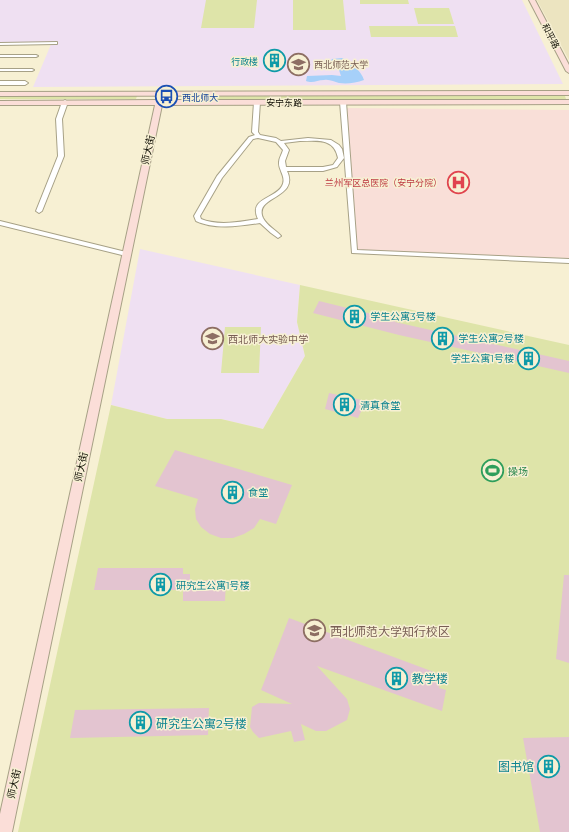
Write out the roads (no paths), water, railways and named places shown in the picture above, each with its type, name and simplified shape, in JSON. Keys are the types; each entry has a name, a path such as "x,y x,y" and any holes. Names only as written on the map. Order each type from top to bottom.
{"main road":[{"name":"和平路","path":"532,0 569,71"},
{"path":"430,93 432,102"},
{"name":"安宁东路","path":"0,94 569,93"},
{"name":"安宁东路","path":"0,102 569,102"},
{"name":"师大街","path":"4,832 159,102"}],"street":[{"path":"0,44 55,43"},
{"path":"0,56 36,56"},
{"path":"0,70 32,70"},
{"path":"0,83 25,83"},
{"path":"39,211 61,156 60,118 64,102"},
{"path":"257,102 255,132 258,136"},
{"path":"343,102 354,252 569,261"},
{"path":"261,221 245,224 210,223 201,222 198,220 197,216 220,177 251,138 258,136 282,142 319,140 333,143 339,149 341,158 335,166 323,169 285,169"},
{"path":"278,236 261,221 259,210 261,204 280,193 288,178 282,161 286,150 282,142"},
{"path":"0,223 126,254"}],"water":[{"path":"342,58 349,61 361,73 364,80 355,83 339,83 328,80 311,82 306,81 307,76 341,76 339,70 329,67 328,65 332,59"}],"place":[{"name":"行政楼","path":"274,61"},
{"name":"西北师范大学","path":"298,64"},
{"name":"西北师大","path":"167,97"},
{"name":"兰州军区总医院（安宁分院）","path":"458,182"},
{"name":"学生公寓3号楼","path":"355,316"},
{"name":"学生公寓2号楼","path":"442,338"},
{"name":"西北师大实验中学","path":"212,339"},
{"name":"学生公寓1号楼","path":"529,358"},
{"name":"清真食堂","path":"345,405"},
{"name":"操场","path":"493,471"},
{"name":"食堂","path":"233,492"},
{"name":"研究生公寓1号楼","path":"160,585"},
{"name":"西北师范大学知行校区","path":"315,631"},
{"name":"教学楼","path":"396,678"},
{"name":"研究生公寓2号楼","path":"140,723"},
{"name":"图书馆","path":"549,766"}]}
